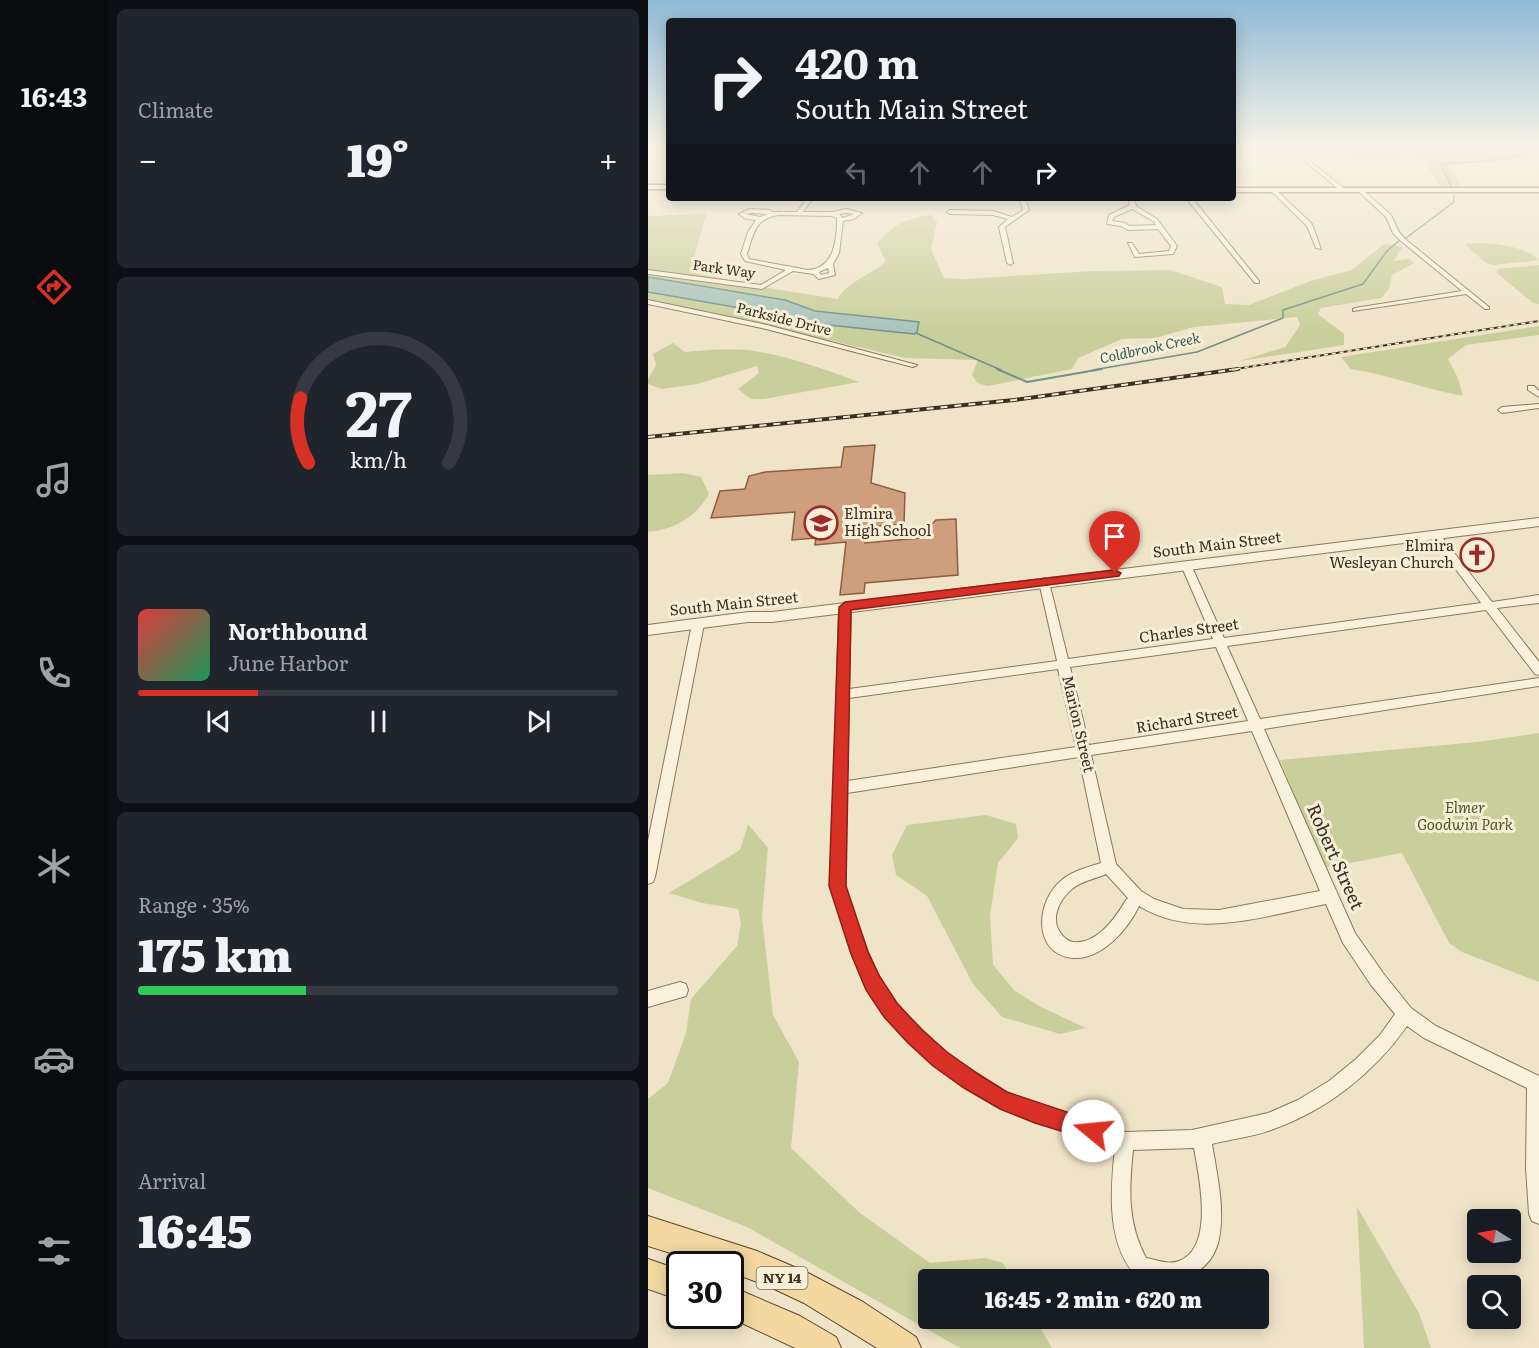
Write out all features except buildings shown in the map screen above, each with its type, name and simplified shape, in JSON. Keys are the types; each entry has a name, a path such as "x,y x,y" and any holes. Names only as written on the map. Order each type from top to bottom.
{"main road":[{"name":"NY 14","path":"648,1231 758,1267 785,1279 867,1323 905,1348"},
{"path":"648,1274 666,1280"},
{"name":"NY 14","path":"744,1307 789,1327 825,1348"}],"street":[{"path":"799,213 802,209"},
{"path":"1010,263 1002,227 1006,222 1021,216 1026,209"},
{"path":"1127,209 1111,216 1108,226 1112,230 1160,227"},
{"path":"1130,244 1137,256 1171,253 1174,246 1155,220 1138,209"},
{"path":"1198,209 1257,282"},
{"path":"1293,209 1310,225 1319,248"},
{"path":"1381,209 1389,216 1396,233 1487,308"},
{"path":"774,213 758,218 748,218 742,214 754,211 859,213 852,218 841,220"},
{"path":"950,212 993,213 1013,219"},
{"path":"833,214 841,220"},
{"path":"758,218 744,255 747,260 815,272 819,277 833,274 830,265 837,255 839,246 836,232 841,220"},
{"name":"Park Way","path":"648,272 762,287 792,269"},
{"path":"1355,310 1467,292"},
{"name":"Parkside Drive","path":"648,302 767,327 913,365"},
{"path":"1531,388 1539,395"},
{"path":"1502,410 1539,406"},
{"name":"South Main Street","path":"648,630 1539,522"},
{"path":"1435,535 1539,671"},
{"name":"Robert Street","path":"1186,565 1349,938 1377,979 1406,1014 1430,1032 1538,1085"},
{"name":"Marion Street","path":"1044,582 1109,867"},
{"name":"Charles Street","path":"843,694 1539,599"},
{"path":"845,607 838,886 860,954 873,983 890,1010 940,1059 1000,1099 1035,1113 1125,1141 1152,1142 1202,1137 1269,1122 1304,1106 1335,1087 1362,1065 1386,1041 1406,1014"},
{"path":"648,877 698,624"},
{"name":"Richard Street","path":"840,788 1539,682"},
{"path":"1136,896 1118,926 1097,944 1073,950 1061,945 1051,934 1047,918 1055,897 1068,883 1109,867 1136,896 1149,904 1183,916 1219,917 1330,896"},
{"path":"648,999 680,990"},
{"path":"1538,1085 1535,1168 1539,1214"},
{"path":"1125,1141 1121,1179 1122,1221 1128,1247 1140,1266 1158,1271 1181,1271 1198,1258 1209,1241 1210,1197 1202,1137"}],"green space":[{"path":"706,214 690,272 762,287 838,299 853,283 886,261 877,244 882,237 907,220 931,215 937,222 931,249 944,278 1171,270 1222,287 1225,304 1249,305 1311,281 1352,270 1384,244 1403,247 1393,261 1409,259 1414,263 1392,275 1389,289 1381,298 1321,308 1318,314 1344,334 1344,345 1240,361 1285,347 1300,325 1297,317 1194,327 1155,338 1122,339 1078,358 1072,369 988,386 977,383 972,375 978,360 905,358 717,314 648,301 648,216"},
{"path":"1484,243 1514,247 1539,260 1494,265 1486,263 1465,244"},
{"path":"1539,265 1539,304 1533,303 1496,272 1498,269"},
{"path":"1539,326 1539,335 1466,345 1448,359 1458,378 1463,396 1351,369 1341,357"},
{"path":"673,343 685,352 751,350 810,365 859,382 764,399 751,399 738,389 759,373 757,366 697,384 662,389 648,384 648,379 656,365 653,354"},
{"path":"683,473 701,477 709,494 698,510 684,521 648,532 648,475"},
{"name":"Elmer Goodwin Park","path":"1539,733 1539,982 1462,952 1449,943 1402,853 1324,868 1280,760 1477,742"},
{"path":"986,815 1016,824 1018,838 998,863 990,915 993,965 1015,991 1041,1007 1086,1028 1060,1034 1002,1017 973,984 927,896 896,875 892,855 907,825"},
{"path":"748,824 768,848 762,917 773,1015 799,1062 791,1148 860,1213 930,1263 986,1258 1003,1263 1006,1269 918,1269 918,1324 747,1227 648,1188 648,1099 668,1083 686,1033 691,999 737,946 741,923 738,909 702,903 669,893 740,850"},
{"path":"1357,1207 1419,1313 1431,1348 1364,1348"},
{"path":"927,1329 1041,1329 1052,1348 960,1348"}],"water":[{"path":"648,277 785,300 815,311 919,322 917,332 914,334 800,322 757,311 648,292"}],"waterway":[{"name":"Coldbrook Creek","path":"1406,238 1445,209"},
{"name":"Coldbrook Creek","path":"1093,370 1197,352 1283,318 1283,310 1363,284 1387,251 1400,240"},
{"name":"Coldbrook Creek","path":"916,333 1001,370"},
{"name":"Coldbrook Creek","path":"997,369 1027,382 1102,369"}],"railway":[{"path":"1229,370 1539,321"},
{"path":"648,437 1014,400 1238,369"}],"place":[{"name":"Elmira High School","path":"821,523"},
{"name":"Elmira Wesleyan Church","path":"1477,555"}],"route":[{"path":"1093,1131 1035,1113 1000,1099 971,1081 940,1059 914,1036 890,1010 873,983 860,954 838,886 845,607 1115,573"}]}
